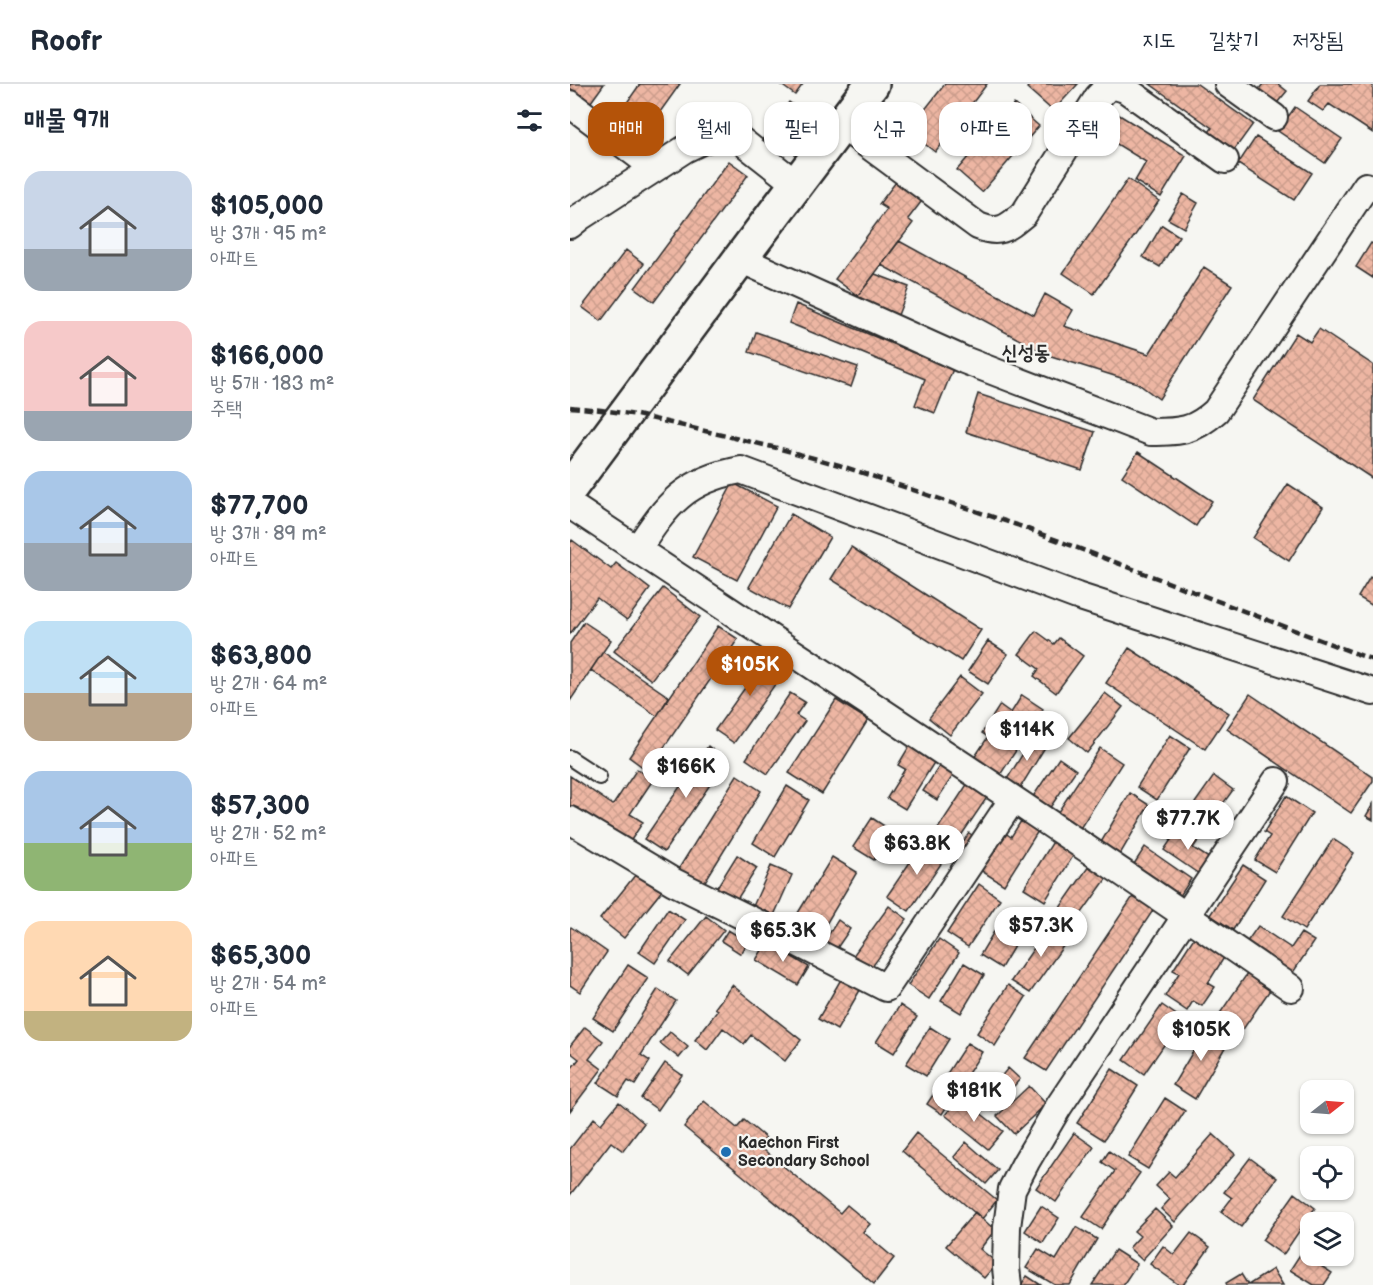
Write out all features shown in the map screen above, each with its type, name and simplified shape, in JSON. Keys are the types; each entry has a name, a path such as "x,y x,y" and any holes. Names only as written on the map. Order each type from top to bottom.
{"main road":[{"path":"570,488 872,84"}],"street":[{"path":"1228,84 1274,117"},
{"path":"841,124 978,226 987,230 1007,228 1024,214 1098,98 1112,86 1125,89 1226,160"},
{"path":"570,104 655,168"},
{"path":"570,225 685,149 706,139 722,136 739,139 796,184"},
{"path":"740,259 964,360 1151,432 1172,432 1188,429 1206,420 1216,411 1366,186"},
{"path":"637,550 656,520 691,487 723,473 741,470 1077,596 1373,692"},
{"path":"570,506 1187,915 1291,988"},
{"path":"1008,1285 1005,1268 1012,1190 1026,1162 1059,1106 1276,781"},
{"path":"570,820 674,882 886,988 1013,799"}],"lane":[{"path":"570,758 599,777"}],"building":[{"path":"570,84 604,84 591,102 570,88"},
{"path":"640,84 680,84 664,106 664,102 627,102"},
{"path":"780,84 803,84 795,95"},
{"path":"945,84 987,84 973,102 939,102 939,147 935,152 927,146 927,107"},
{"path":"1030,84 1078,84 1061,102 1044,103 1027,88"},
{"path":"1150,84 1197,84 1253,124 1232,153 1207,135 1212,128"},
{"path":"1263,84 1278,84 1287,91 1272,109 1255,94"},
{"path":"1320,84 1373,84 1373,133 1329,104 1323,111 1308,101"},
{"path":"1295,107 1342,139 1325,163 1278,131"},
{"path":"1120,115 1186,156 1161,197 1135,181 1146,162 1120,146"},
{"path":"1032,120 1039,126 1032,134"},
{"path":"1256,137 1312,173 1294,200 1238,164"},
{"path":"969,156 1013,156 982,192 957,170"},
{"path":"729,161 748,175 654,302 635,288"},
{"path":"899,178 925,197 908,219 913,223 858,296 835,279 887,209 879,204"},
{"path":"1128,179 1159,201 1094,294 1063,273"},
{"path":"1183,194 1198,203 1184,228 1168,219"},
{"path":"1162,225 1179,236 1160,267 1143,257"},
{"path":"899,241 1034,315 1045,294 1073,310 1064,326 1149,354 1204,267 1232,285 1159,399 1137,383 1048,355 881,265"},
{"path":"1371,243 1373,244 1373,278 1356,267"},
{"path":"626,250 644,264 601,321 582,307"},
{"path":"875,274 909,287 898,315 854,298"},
{"path":"796,304 953,369 935,413 915,405 925,379 789,323"},
{"path":"1319,329 1373,365 1373,479 1253,400 1296,333 1310,342"},
{"path":"756,332 858,367 851,387 749,352"},
{"path":"978,394 1095,432 1082,470 966,432"},
{"path":"1138,452 1212,501 1196,526 1122,476"},
{"path":"733,483 777,506 737,580 693,557"},
{"path":"1288,484 1323,507 1289,561 1253,538"},
{"path":"791,514 830,537 788,609 749,587"},
{"path":"572,540 611,569 616,563 650,589 627,620 597,598 570,634 570,543"},
{"path":"851,547 981,630 961,661 831,579"},
{"path":"1370,577 1373,579 1373,606 1358,597"},
{"path":"663,588 700,617 651,680 614,651"},
{"path":"584,622 611,640 570,701 570,643"},
{"path":"718,626 738,639 648,771 629,757"},
{"path":"1036,631 1054,644 1059,638 1083,656 1056,693 1034,676 1039,669 1019,654"},
{"path":"988,641 1008,654 988,684 968,671"},
{"path":"1129,648 1229,713 1205,749 1106,683"},
{"path":"603,652 669,697 657,716 591,670"},
{"path":"762,654 785,670 734,743 715,730 747,685 742,681"},
{"path":"960,677 982,694 950,735 929,718"},
{"path":"790,693 805,702 796,715 805,721 768,774 746,759"},
{"path":"1105,693 1123,707 1087,753 1069,738"},
{"path":"1250,694 1373,777 1373,781 1351,813 1227,729"},
{"path":"1022,695 1043,709 1000,775 974,758 988,737 982,733 1000,705 1011,713"},
{"path":"836,700 868,720 822,794 789,773"},
{"path":"1170,735 1190,748 1157,800 1137,787"},
{"path":"1034,736 1047,744 1020,788 1007,779"},
{"path":"910,745 935,761 905,809 887,798 905,769 898,765"},
{"path":"708,746 727,760 664,852 644,839"},
{"path":"1100,748 1122,763 1079,830 1056,815"},
{"path":"1059,758 1076,770 1049,809 1032,798"},
{"path":"940,765 954,774 937,800 923,791"},
{"path":"637,769 653,780 630,814 643,822 626,848 570,811 570,776 613,805"},
{"path":"737,775 761,791 701,888 676,873"},
{"path":"1214,776 1233,790 1203,831 1185,817"},
{"path":"968,783 988,796 952,849 933,836"},
{"path":"787,786 809,800 775,857 753,843"},
{"path":"1130,793 1149,805 1119,856 1100,844"},
{"path":"1286,796 1312,813 1275,872 1255,860 1270,836 1264,832"},
{"path":"1373,804 1373,820 1366,816"},
{"path":"872,818 892,831 874,860 853,847"},
{"path":"1021,821 1038,831 1004,885 980,870 1004,832 1011,837"},
{"path":"1181,825 1200,838 1193,848 1212,860 1202,876 1164,850"},
{"path":"969,833 978,839 961,864 952,858"},
{"path":"1333,839 1354,853 1304,930 1283,916"},
{"path":"925,840 947,855 909,911 887,896"},
{"path":"1054,840 1075,853 1045,901 1024,888"},
{"path":"1145,847 1191,879 1178,899 1132,867"},
{"path":"737,855 757,868 734,904 714,892"},
{"path":"832,857 857,872 816,941 790,926"},
{"path":"1243,865 1265,879 1233,930 1210,915"},
{"path":"771,866 792,875 771,922 750,913"},
{"path":"1089,866 1107,878 1074,924 1057,912"},
{"path":"640,869 664,888 624,938 600,919"},
{"path":"979,884 1000,899 968,947 947,933"},
{"path":"1134,895 1154,909 1046,1071 1025,1058"},
{"path":"889,906 907,919 869,971 852,957"},
{"path":"668,909 685,920 655,963 639,952"},
{"path":"1005,913 1026,926 1001,968 980,955"},
{"path":"706,916 724,930 688,975 670,961"},
{"path":"838,920 850,929 833,954 821,946"},
{"path":"1052,922 1071,935 1030,993 1011,981"},
{"path":"1258,926 1291,948 1301,933 1314,941 1292,974 1246,943"},
{"path":"571,927 607,952 580,992 570,985"},
{"path":"728,930 748,942 741,954 721,941"},
{"path":"1195,936 1225,956 1208,983 1215,987 1202,1006 1193,1001 1187,1011 1165,996 1179,973 1173,970"},
{"path":"939,939 959,953 929,999 908,985"},
{"path":"767,942 809,967 798,985 756,960"},
{"path":"964,963 984,975 961,1013 941,1001"},
{"path":"628,965 648,978 613,1031 593,1018"},
{"path":"1249,971 1272,987 1237,1038 1214,1022"},
{"path":"844,974 863,985 837,1030 818,1019"},
{"path":"732,985 801,1040 785,1061 751,1035 744,1044 723,1028 707,1050 695,1040 718,1010 715,1008"},
{"path":"1008,985 1026,997 995,1046 977,1033"},
{"path":"658,989 676,1001 641,1055 650,1061 635,1085 628,1081 618,1096 598,1083"},
{"path":"900,1005 917,1017 894,1053 876,1042"},
{"path":"1162,1005 1182,1019 1144,1074 1124,1060"},
{"path":"1208,1026 1230,1039 1195,1099 1173,1085"},
{"path":"585,1027 603,1041 589,1059 602,1069 570,1111 570,1070 579,1059 570,1052 570,1046"},
{"path":"930,1027 949,1039 926,1076 906,1064"},
{"path":"670,1032 688,1047 679,1058 660,1043"},
{"path":"967,1043 982,1052 942,1114 927,1104"},
{"path":"665,1063 682,1075 658,1110 641,1098"},
{"path":"1008,1068 1020,1079 993,1111 981,1101"},
{"path":"1112,1069 1138,1086 1104,1140 1077,1123"},
{"path":"1029,1086 1046,1104 1014,1134 997,1116"},
{"path":"960,1097 1003,1131 988,1149 945,1115"},
{"path":"1165,1098 1185,1111 1148,1169 1128,1157"},
{"path":"704,1101 737,1128 744,1120 766,1138 759,1146 840,1213 847,1205 870,1224 863,1232 894,1258 874,1284 684,1127"},
{"path":"619,1102 644,1123 623,1151 611,1142 570,1195 570,1149 594,1118 601,1124"},
{"path":"916,1133 997,1200 982,1219 902,1151"},
{"path":"1074,1133 1094,1147 1056,1202 1036,1188"},
{"path":"1213,1134 1235,1154 1175,1222 1161,1209 1170,1199 1156,1186 1169,1172 1175,1177"},
{"path":"966,1142 998,1170 986,1184 954,1157"},
{"path":"1109,1151 1140,1173 1101,1229 1083,1217 1115,1171 1102,1162"},
{"path":"1250,1158 1277,1178 1241,1227 1221,1212 1232,1198 1224,1192"},
{"path":"1295,1193 1300,1197 1300,1200 1304,1200 1315,1208 1312,1212 1300,1212 1300,1230 1283,1255 1262,1240"},
{"path":"1041,1206 1059,1218 1043,1243 1025,1231"},
{"path":"1155,1209 1173,1226 1142,1260 1129,1248 1140,1236 1134,1231"},
{"path":"975,1212 995,1230 980,1249 997,1263 984,1278 946,1246"},
{"path":"1076,1227 1097,1239 1070,1285 1055,1285 1026,1268 1038,1249 1056,1260"},
{"path":"1191,1233 1210,1247 1183,1285 1179,1285 1150,1264 1163,1246 1174,1255"},
{"path":"1115,1250 1137,1264 1123,1285 1092,1285"},
{"path":"1300,1255 1300,1266 1321,1266 1332,1273 1324,1285 1314,1285 1290,1270"},
{"path":"1273,1269 1283,1285 1248,1285"},
{"path":"1241,1274 1248,1285 1227,1285 1226,1283"},
{"path":"1027,1276 1041,1285 1021,1285"}],"railway":[{"path":"570,407 637,415 839,465 1017,525 1373,660"}],"place":[{"name":"Kaechon First Secondary School","path":"726,1152"}],"district":[{"name":"신성동","path":"1026,353"}]}
